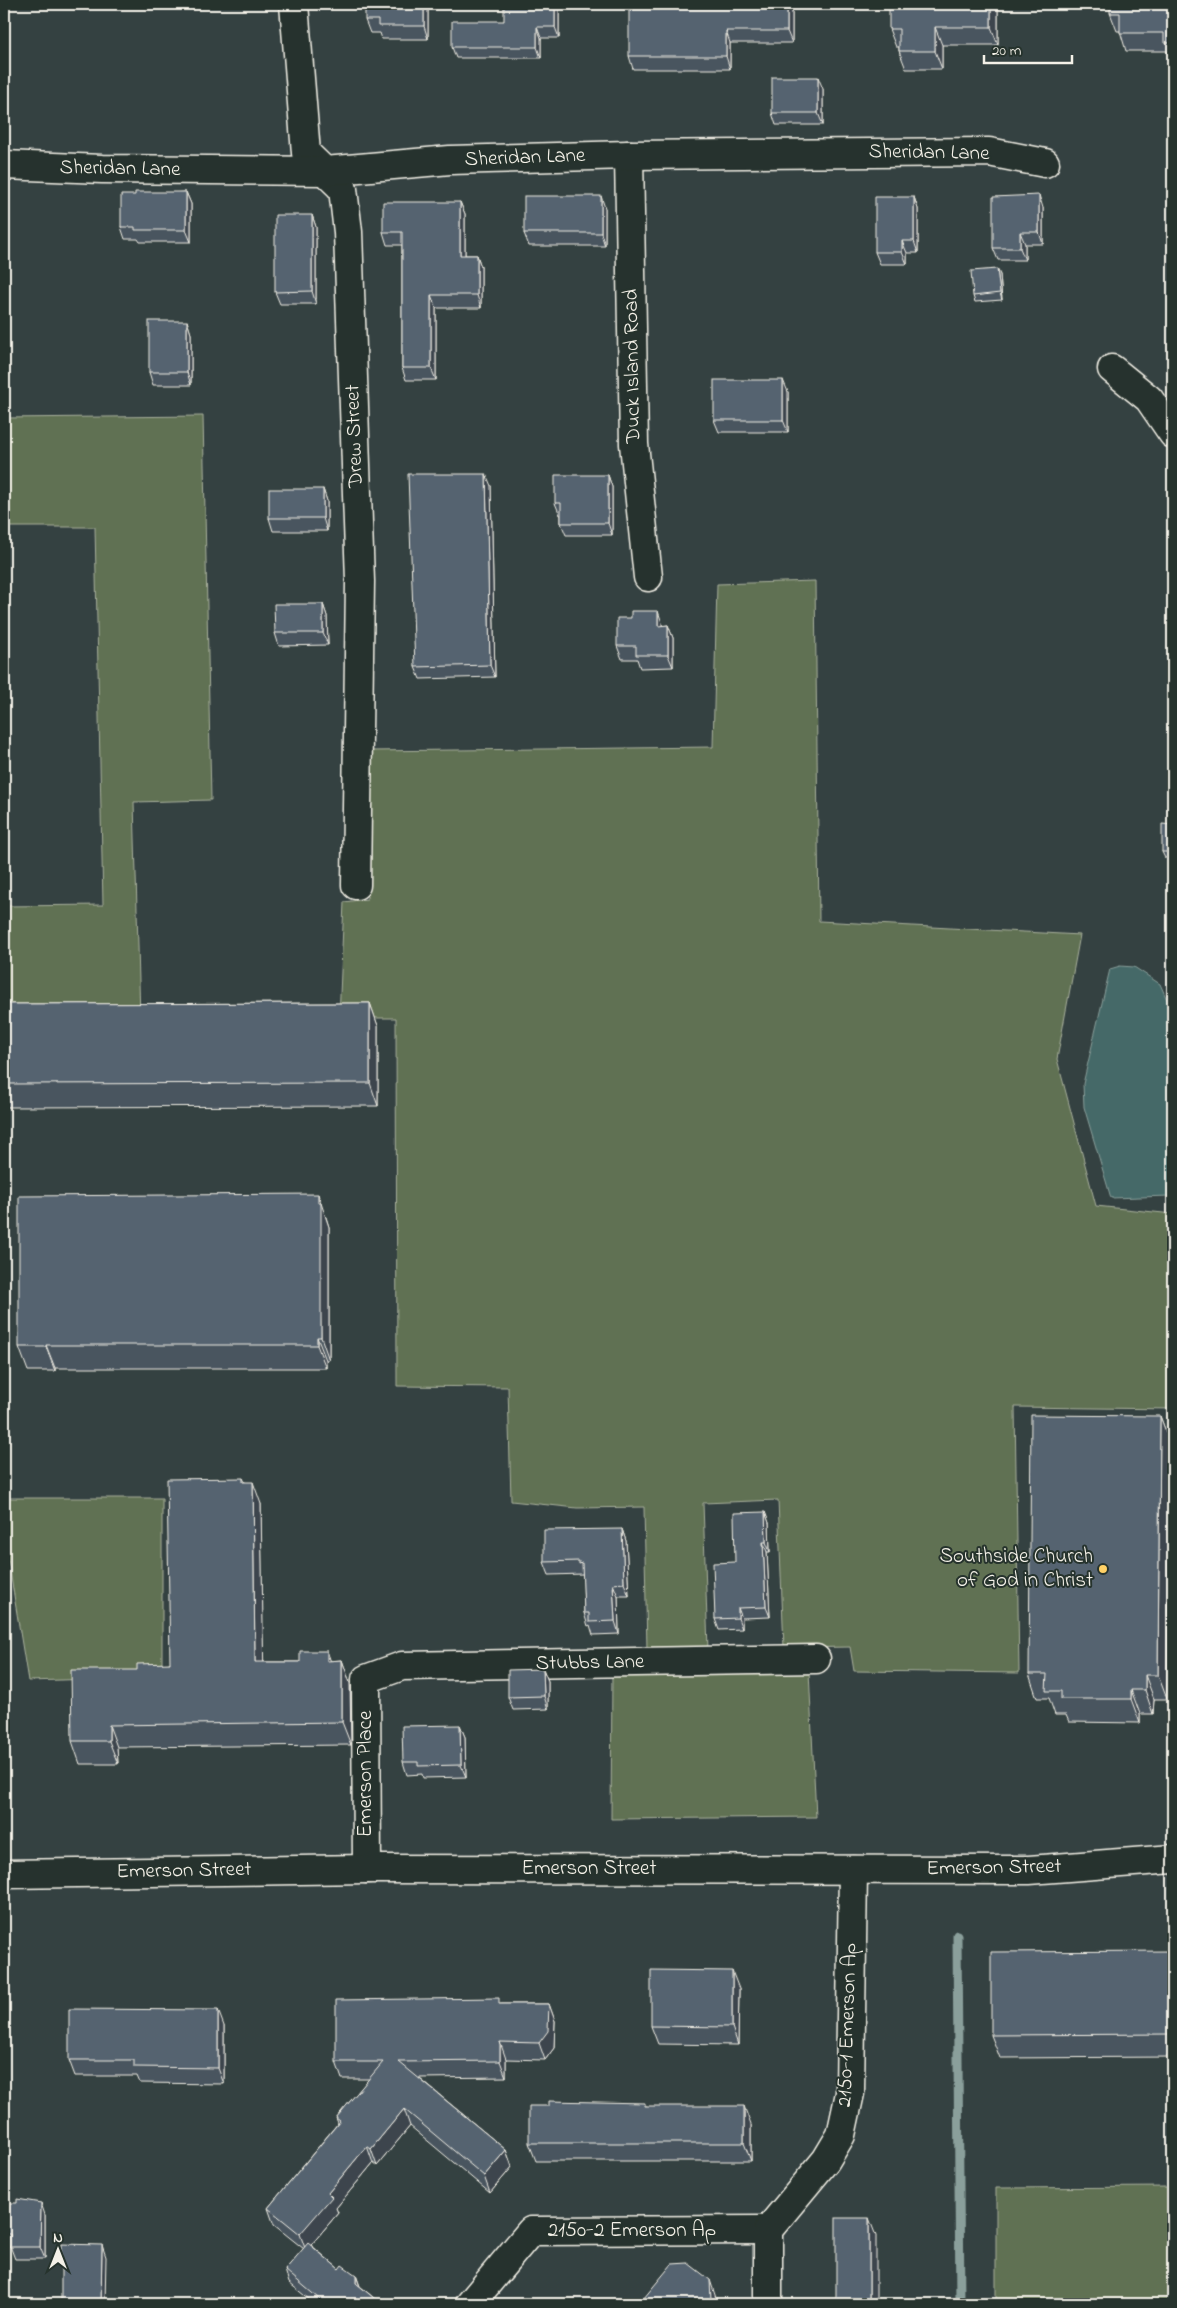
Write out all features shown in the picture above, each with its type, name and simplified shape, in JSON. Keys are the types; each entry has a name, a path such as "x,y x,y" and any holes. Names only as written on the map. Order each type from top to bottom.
{"street":[{"name":"Drew Street","path":"294,4 306,153 342,189 348,232 360,581 356,884"},
{"name":"Sheridan Lane","path":"4,165 102,169 325,171 450,160 628,155 989,152 1045,163"},
{"name":"Duck Island Road","path":"628,155 634,444 648,577"},
{"path":"1112,369 1149,399 1173,434"},
{"name":"Stubbs Lane","path":"366,1678 402,1666 816,1659"},
{"name":"Emerson Place","path":"366,1678 366,1869"},
{"name":"Emerson Street","path":"4,1874 366,1869 1029,1870 1173,1859"},
{"name":"2150-1 Emerson Ap","path":"768,2230 826,2160 841,2135 850,2094 853,1870"},
{"path":"768,2230 768,2304"},
{"name":"2150-2 Emerson Ap","path":"470,2304 531,2231 768,2230"}],"green space":[{"path":"203,416 211,800 134,802 140,1018 4,1019 4,906 103,905 95,527 4,527 4,418"},
{"path":"815,581 819,921 1080,935 1057,1059 1096,1206 1173,1214 1173,1409 1015,1407 1019,1673 854,1671 850,1647 784,1648 778,1500 703,1503 708,1650 647,1650 644,1507 577,1508 511,1501 508,1387 397,1386 396,1018 339,1018 344,902 367,899 370,751 713,747 717,584"},
{"path":"4,1498 162,1498 162,1677 28,1681 4,1534"},
{"path":"809,1671 816,1817 611,1819 612,1674"},
{"path":"1173,2187 1173,2304 996,2304 996,2188"}],"water":[{"path":"1120,966 1134,967 1160,984 1173,1013 1173,1192 1169,1196 1111,1198 1084,1107 1083,1084 1110,969"}],"building":[{"path":"365,4 424,4 424,26 378,26 378,20 365,20"},
{"path":"504,4 555,4 555,27 537,27 537,47 452,47 452,21 504,21"},
{"path":"629,4 787,4 787,31 726,31 726,56 629,56"},
{"path":"889,4 991,4 991,27 935,27 935,51 899,51 899,29 889,29"},
{"path":"1110,4 1173,4 1173,43 1164,43 1164,33 1120,33 1120,13 1110,13"},
{"path":"772,77 818,77 818,113 772,113"},
{"path":"135,192 186,192 186,230 135,230 135,227 121,227 121,195 135,195"},
{"path":"1039,195 1039,232 1020,232 1020,248 993,248 993,197"},
{"path":"524,196 601,196 601,233 524,233"},
{"path":"875,197 914,197 914,241 902,241 902,252 875,252"},
{"path":"383,202 460,202 460,255 477,255 477,295 431,295 431,368 402,368 402,232 383,232"},
{"path":"275,215 312,215 312,291 275,292"},
{"path":"997,269 1000,293 973,296 971,271"},
{"path":"149,321 187,321 187,372 149,372"},
{"path":"714,380 783,380 783,420 714,420"},
{"path":"408,474 486,474 490,665 415,667"},
{"path":"555,475 608,475 608,523 561,523 561,503 555,503"},
{"path":"269,489 323,489 323,518 269,518"},
{"path":"274,604 323,604 323,633 275,633"},
{"path":"631,611 658,611 658,626 668,625 668,655 636,655 636,646 617,646 617,618 631,618"},
{"path":"1162,824 1173,825 1173,852 1162,852"},
{"path":"370,1003 370,1083 4,1084 4,1004"},
{"path":"318,1194 318,1203 321,1203 321,1337 317,1337 317,1345 46,1345 46,1347 19,1347 19,1196"},
{"name":"Southside Church of God in Christ","path":"1031,1415 1160,1416 1158,1675 1145,1675 1145,1690 1131,1690 1131,1699 1061,1699 1061,1691 1046,1691 1047,1674 1029,1674"},
{"path":"243,1478 243,1482 253,1482 255,1662 300,1662 300,1651 327,1651 327,1661 342,1660 342,1722 109,1725 109,1741 72,1741 71,1670 137,1670 137,1664 170,1663 167,1479"},
{"path":"765,1512 766,1542 763,1542 766,1607 738,1608 738,1618 715,1619 713,1563 735,1562 734,1513"},
{"path":"622,1529 624,1583 613,1584 615,1621 589,1622 589,1613 584,1613 582,1563 579,1564 579,1561 544,1562 544,1530"},
{"path":"543,1669 544,1696 508,1697 508,1670"},
{"path":"460,1725 461,1765 418,1766 418,1762 403,1762 402,1726"},
{"path":"1173,1951 1173,2034 991,2035 991,1952"},
{"path":"651,1970 732,1971 732,2027 651,2026"},
{"path":"499,1998 499,2004 549,2004 548,2031 539,2043 500,2042 500,2061 399,2062 506,2150 484,2176 404,2109 371,2149 367,2146 328,2193 332,2197 300,2234 268,2208 340,2121 336,2118 383,2062 336,2062 336,2000"},
{"path":"69,2009 218,2010 218,2068 134,2067 134,2060 69,2060"},
{"path":"549,2101 645,2103 645,2106 744,2106 744,2143 529,2143 529,2106 549,2106"},
{"path":"17,2199 41,2203 40,2247 10,2247 10,2234 4,2234 4,2203 17,2203"},
{"path":"836,2218 869,2218 869,2304 836,2304"},
{"path":"308,2243 339,2269 342,2265 356,2275 356,2283 381,2304 325,2304 285,2270"},
{"path":"61,2244 102,2245 101,2304 61,2304"},
{"path":"688,2263 710,2280 711,2299 707,2304 639,2304 672,2264"}],"waterway":[{"path":"957,1935 960,2304"}],"place":[{"name":"Southside Church of God in Christ","path":"1103,1569"}]}
